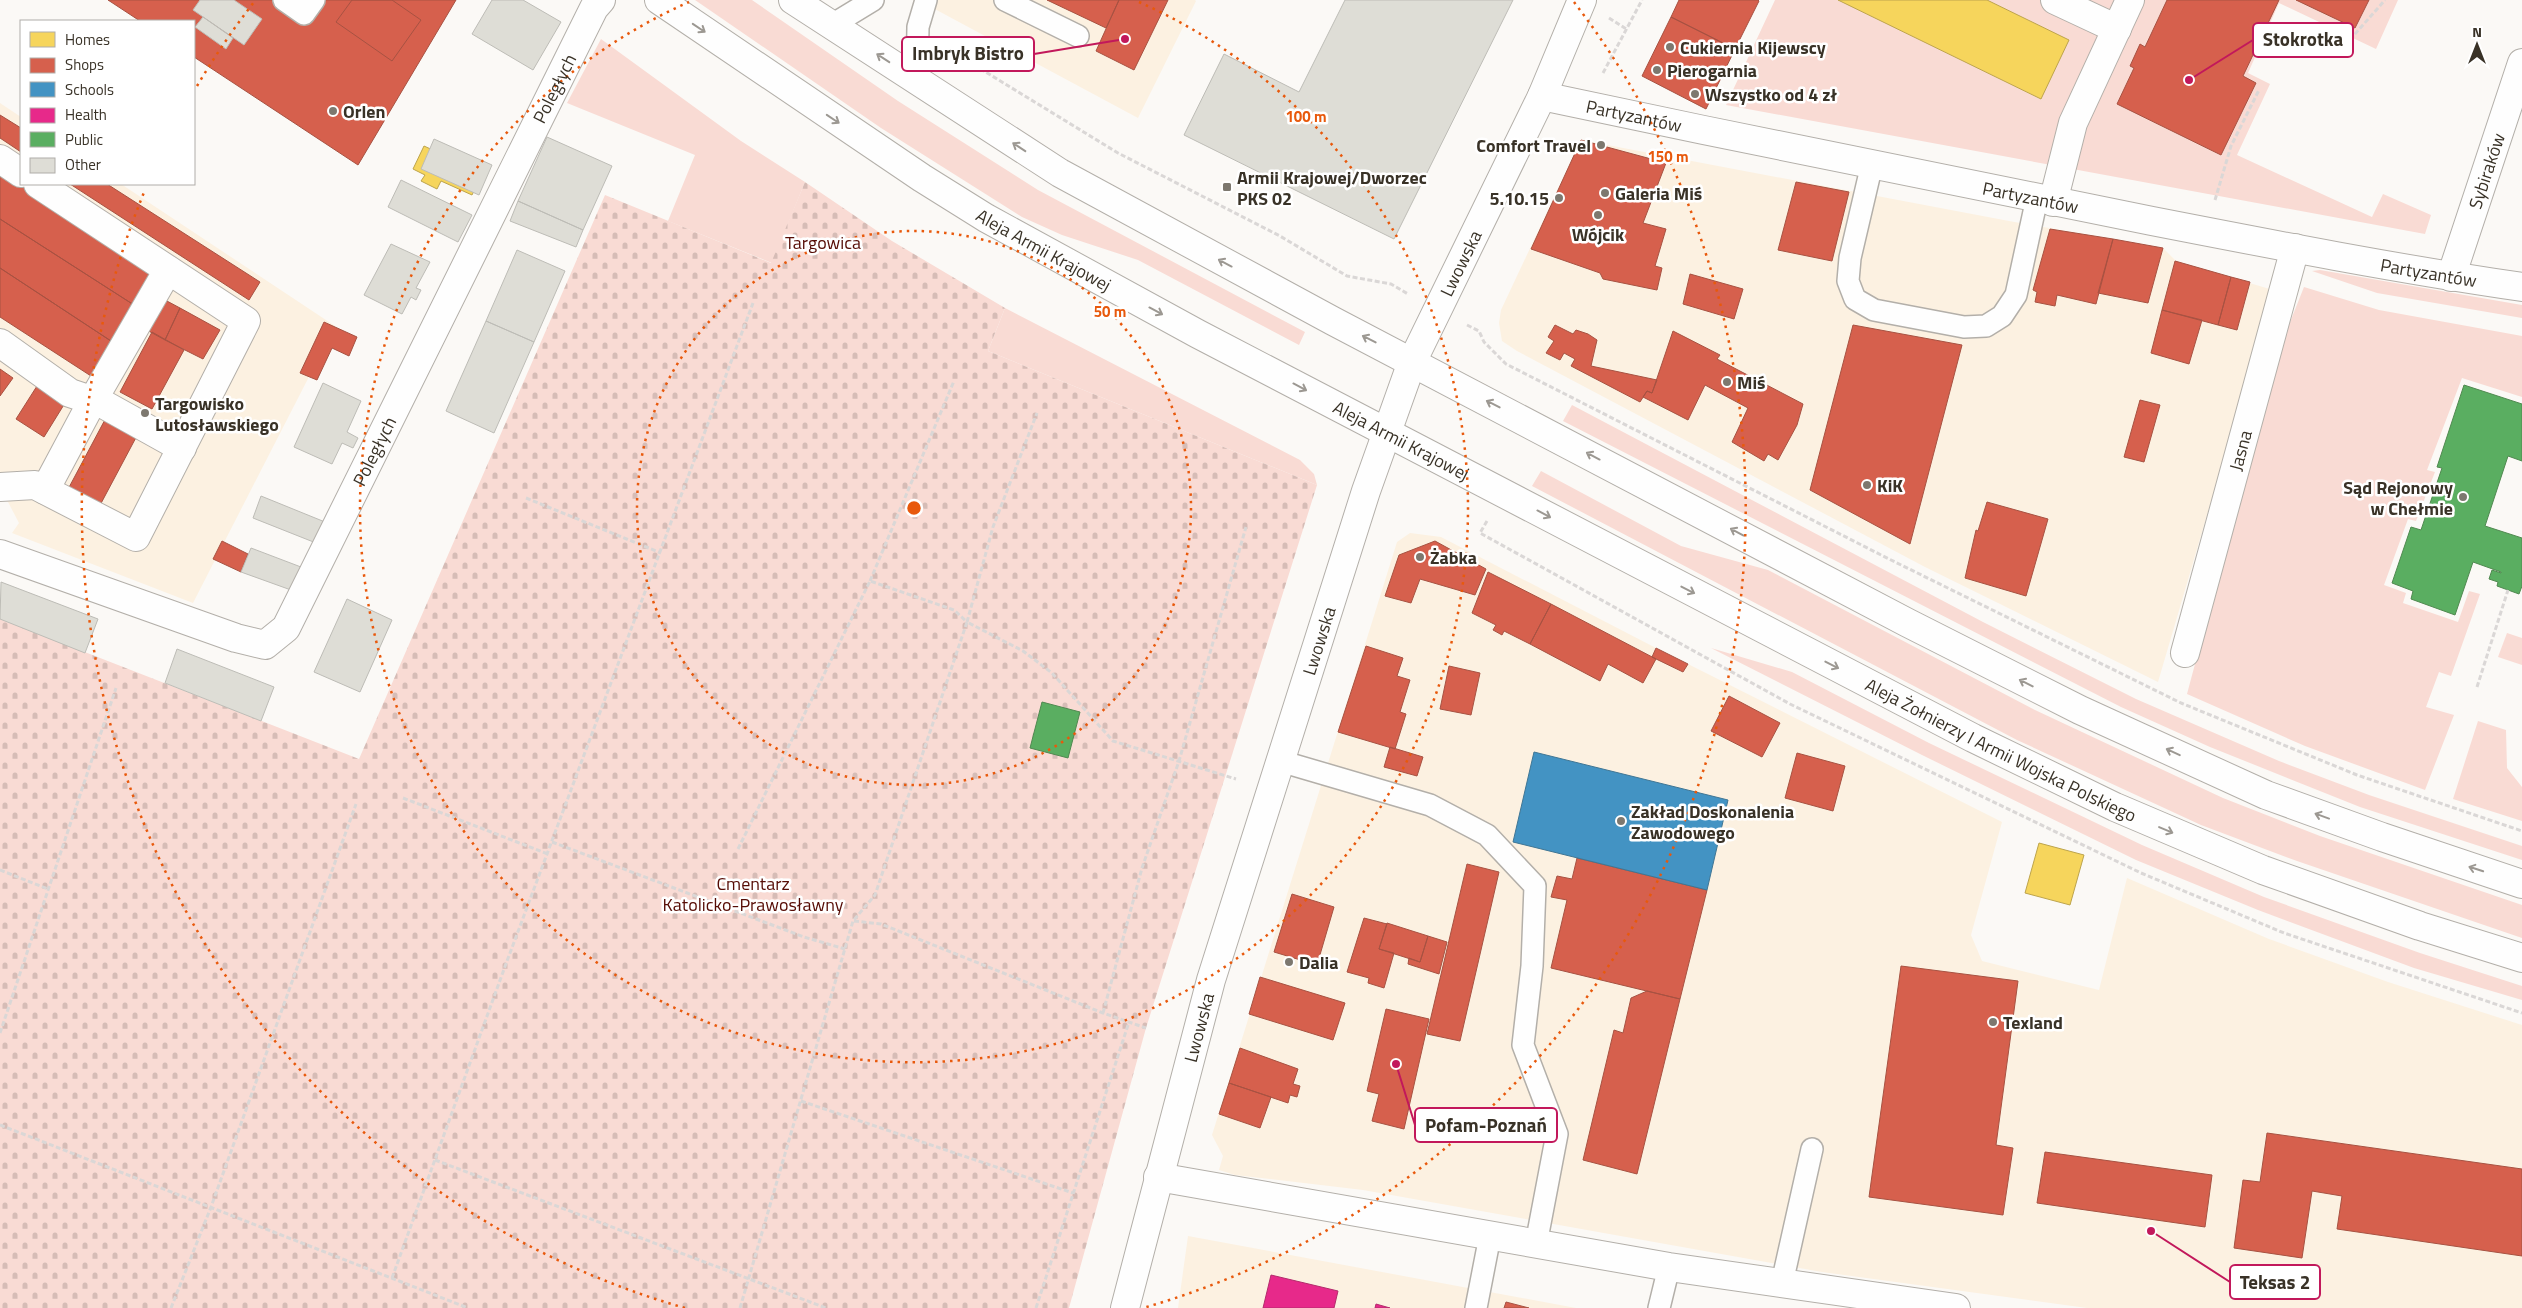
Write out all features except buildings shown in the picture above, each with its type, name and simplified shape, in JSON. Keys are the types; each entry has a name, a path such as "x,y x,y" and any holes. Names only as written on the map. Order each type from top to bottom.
{"street":[{"name":"Poległych","path":"0,554 236,638 265,645 286,628 594,8 601,0"},
{"name":"Aleja Armii Krajowej","path":"659,0 833,119 970,208 1118,291 1501,492"},
{"path":"793,0 1060,173 1412,362 1908,623 2080,710 2266,795 2382,837 2522,884"},
{"name":"Lwowska","path":"1125,1308 1211,980 1385,432 1412,362 1542,96 1582,0"},
{"path":"2055,0 2116,29"},
{"path":"2107,0 2116,29"},
{"path":"2045,200 2073,123 2130,0"},
{"name":"Sybiraków","path":"2451,277 2522,63"},
{"name":"Partyzantów","path":"1542,96 2045,200 2451,277 2522,287"},
{"path":"0,159 20,172"},
{"path":"0,487 35,485 136,537 246,321 40,185"},
{"name":"Jasna","path":"2185,653 2295,248"},
{"path":"45,490 93,400 168,270"},
{"path":"0,343 70,393 93,400 182,448"},
{"name":"Aleja Żołnierzy I Armii Wojska Polskiego","path":"1501,492 1972,738 2115,807 2310,888 2522,958"},
{"path":"1158,1177 1669,1267 1956,1308"}],"lane":[{"path":"284,0 304,14 314,0"},
{"path":"832,25 873,0"},
{"path":"917,80 918,27 926,0"},
{"path":"1005,0 1078,36"},
{"path":"1872,164 1850,258 1848,281 1855,299 1874,310 1964,327 1986,326 2002,316 2016,295 2045,200"},
{"path":"1280,761 1430,805 1487,835 1535,886 1532,966 1523,1045 1556,1134 1536,1244"},
{"path":"1782,1283 1812,1149"},
{"path":"1476,1308 1490,1236"},
{"path":"1659,1308 1669,1267"}],"path":[{"path":"1603,73 1628,30 1642,0"},
{"path":"2340,50 2385,0"},
{"path":"1605,15 1628,30"},
{"path":"918,27 951,52 1118,153 1280,236 1347,276 1391,284 1436,310 1479,331 1484,342 1506,364 1880,555 2181,703 2358,774 2522,831"},
{"path":"2215,200 2231,146 2258,90"},
{"path":"392,1278 753,303"},
{"path":"738,849 870,581 954,381"},
{"path":"740,1308 853,921 875,895 967,622 993,527 1037,412"},
{"path":"526,498 661,552"},
{"path":"1102,1013 1142,868 1179,761 1246,527"},
{"path":"1480,533 1790,704 2141,873 2284,933 2522,1013"},
{"path":"870,581 954,610 967,622 1023,651 1052,673 1113,741 1236,779"},
{"path":"2477,687 2508,590"},
{"path":"0,1032 116,688"},
{"path":"403,798 548,854"},
{"path":"171,1308 211,1208 356,804"},
{"path":"552,842 804,937 845,949"},
{"path":"0,870 48,889"},
{"path":"853,921 881,924 1102,1013 1146,1028"},
{"path":"1036,1308 1129,1022"},
{"path":"801,1101 1073,1193"},
{"path":"0,1125 468,1308"},
{"path":"435,1160 826,1308"}],"shaded area":[{"path":"918,0 1195,0 1196,1 1138,118"},
{"name":"Targowisko Lutosławskiego","path":"0,103 20,116 20,185 123,185 335,326 193,603 12,533 19,523 8,502 0,499"},
{"path":"1581,140 2009,221 2163,248 2176,261 2273,290 2158,682 1925,567 1517,351 1502,341 1499,323 1501,310"},
{"path":"1410,533 1441,537 1656,648 1653,657 1683,672 1688,664 2002,822 1971,935 1982,961 2099,990 2127,878 2269,939 2388,982 2522,1025 2522,1308 2087,1308 1822,1272 1363,1190 1235,1175 1219,1170 1223,1156 1212,1135 1397,542"},
{"path":"1188,1236 1576,1308 1178,1308"}],"green space":[{"path":"695,0 752,0 898,101 1038,190 1305,332 1299,345 1138,260 1062,235 1022,217 881,128"},
{"path":"1775,0 2398,0 2376,49 2279,3 2248,73 2270,84 2237,155 2372,217 2383,194 2431,215 2425,234 1726,105"},
{"path":"601,39 741,141 805,182 772,263 668,221 695,155 567,103"},
{"name":"Cmentarz Katolicko-Prawosławny","path":"805,182 892,241 1005,308 988,351 1317,485 1146,1028 1069,1308 0,1308 0,619 359,759 605,195 771,263"},
{"path":"2320,270 2522,305 2522,318 2377,293 2312,271"},
{"path":"2304,287 2379,310 2522,336 2522,397 2462,378 2427,470 2435,472 2416,521 2408,519 2384,585 2406,593 2403,603 2458,622 2469,591 2480,594 2451,676 2439,672 2426,707 2454,715 2425,790 2305,746 2187,694 2279,350"},
{"path":"1005,308 1300,460 1314,474 1317,485 988,351"},
{"path":"1572,405 1983,622 2136,699 2279,761 2369,795 2522,846 2522,860 2360,807 2210,747 2121,707 1563,421"},
{"path":"1541,471 1681,546 1768,570 2035,710 2223,798 2320,836 2522,905 2522,938 2297,861 2201,825 2017,740 1532,486"},
{"path":"2507,633 2522,638 2522,665 2498,657"},
{"path":"1711,648 1792,672 1929,743 2142,845 2264,897 2420,953 2522,986 2522,1000 2414,968 2258,910 2136,860 1922,755"},
{"path":"2478,721 2506,730 2507,768 2522,787 2522,821 2453,799"}],"place":[{"name":"Imbryk Bistro","path":"1125,39"},
{"name":"Cukiernia Kijewscy","path":"1670,47"},
{"name":"Pierogarnia","path":"1657,70"},
{"name":"Stokrotka","path":"2189,80"},
{"name":"Wszystko od 4 zł","path":"1695,94"},
{"name":"Orlen","path":"333,111"},
{"name":"Comfort Travel","path":"1601,145"},
{"name":"Armii Krajowej/Dworzec PKS 02","path":"1227,187"},
{"name":"Galeria Miś","path":"1605,193"},
{"name":"5.10.15","path":"1559,198"},
{"name":"Wójcik","path":"1598,215"},
{"name":"Miś","path":"1727,382"},
{"name":"Targowisko Lutosławskiego","path":"145,413"},
{"name":"KiK","path":"1867,485"},
{"name":"Sąd Rejonowy w Chełmie","path":"2463,497"},
{"name":"Żabka","path":"1420,557"},
{"name":"Zakład Doskonalenia Zawodowego","path":"1621,821"},
{"name":"Dalia","path":"1289,962"},
{"name":"Texland","path":"1993,1022"},
{"name":"Pofam-Poznań","path":"1396,1064"},
{"name":"Teksas 2","path":"2151,1231"}],"park label":[{"name":"Targowica","path":"823,242"}]}
